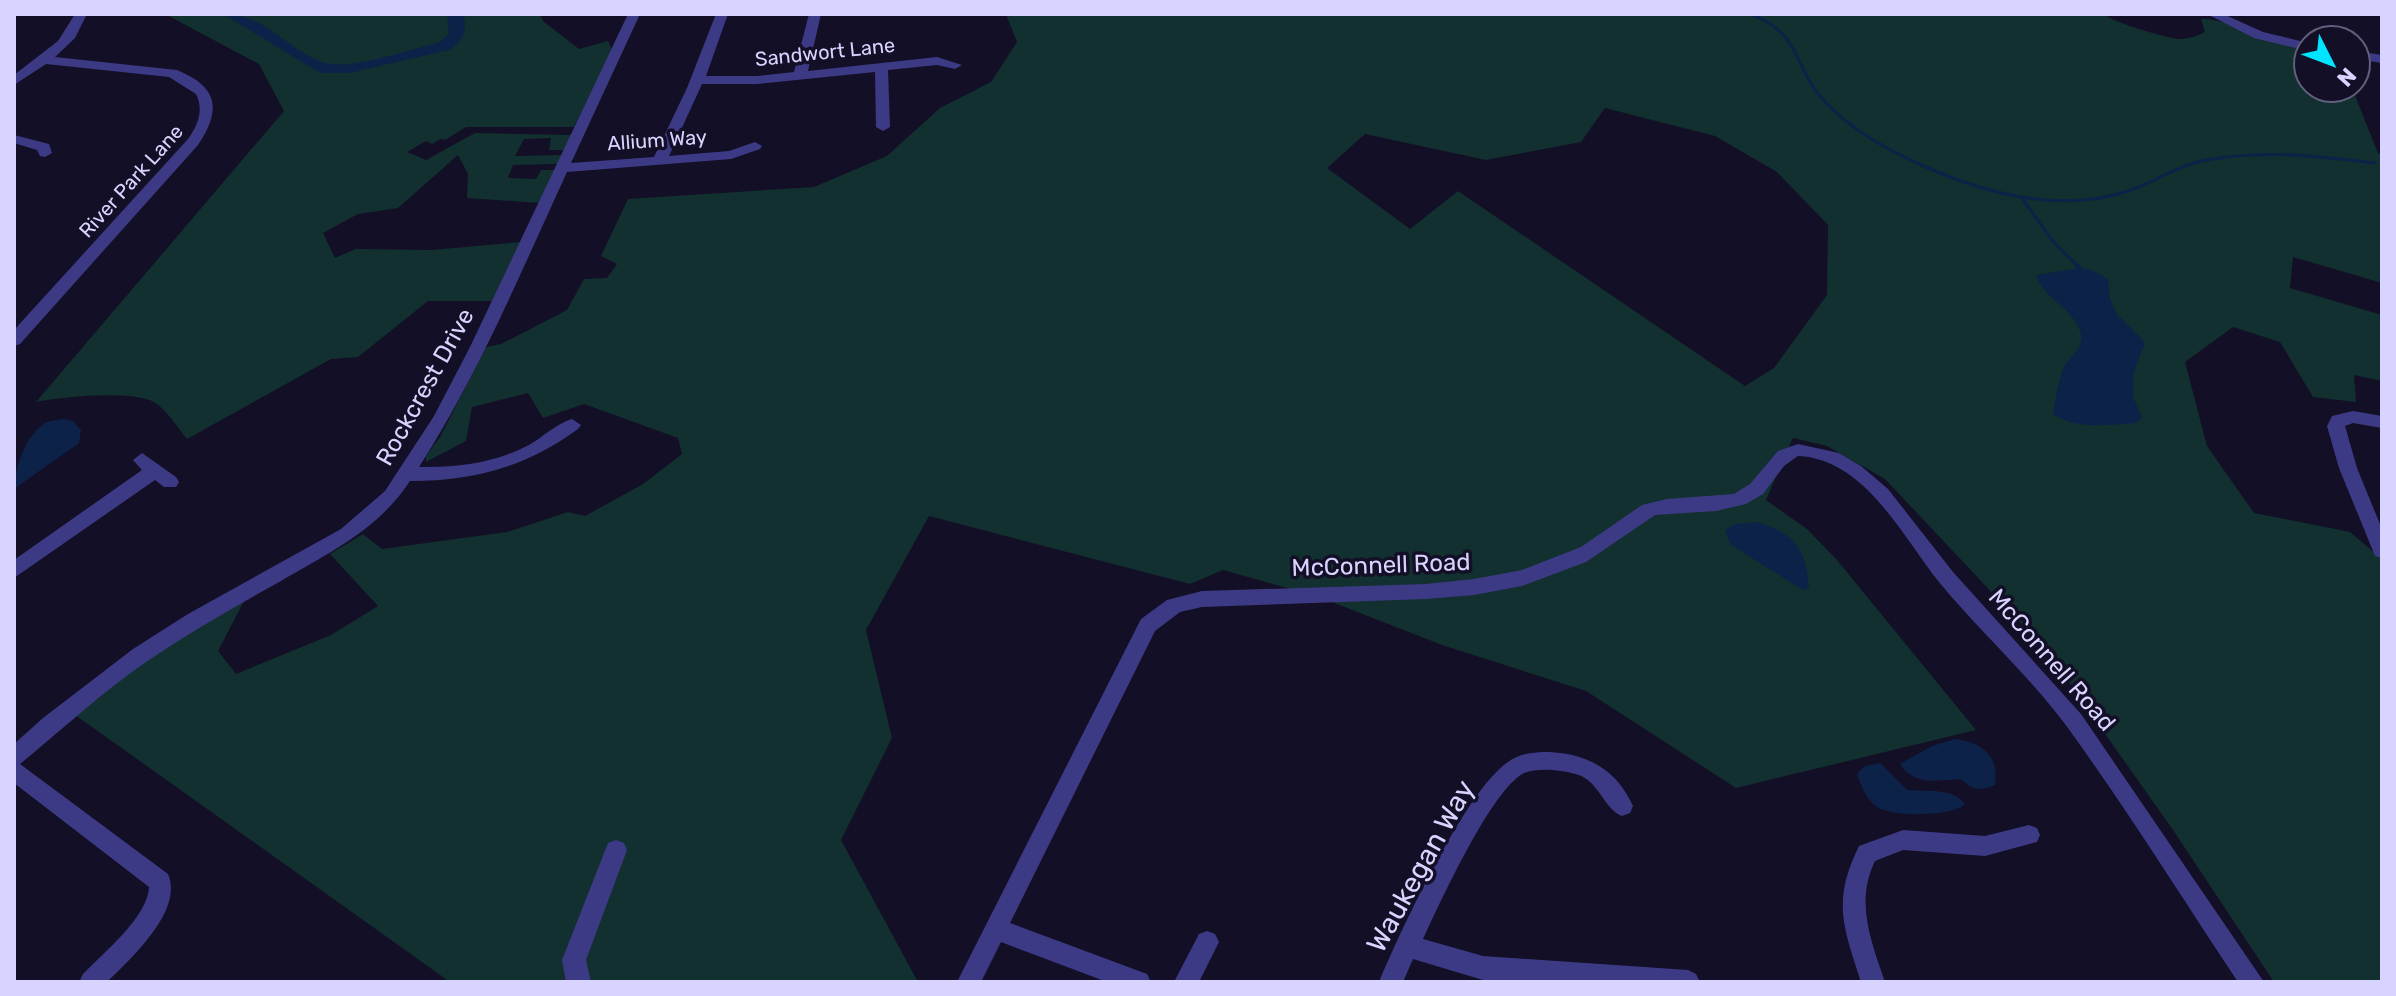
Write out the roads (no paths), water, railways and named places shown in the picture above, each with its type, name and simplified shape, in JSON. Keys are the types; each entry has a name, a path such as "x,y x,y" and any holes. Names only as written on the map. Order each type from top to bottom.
{"street":[{"path":"14,81 71,35 81,14"},
{"name":"Rockcrest Drive","path":"14,757 61,715 140,655 195,620 348,534 383,505 441,419 478,347 634,14"},
{"path":"659,160 699,80 722,14"},
{"path":"800,75 815,14"},
{"path":"2213,14 2259,35 2292,43"},
{"name":"River Park Lane","path":"14,340 193,142 208,115 203,92 192,82 172,73 43,60"},
{"name":"Sandwort Lane","path":"699,80 757,80 937,61 955,65"},
{"path":"881,67 883,127"},
{"path":"14,139 44,147 45,153"},
{"name":"Allium Way","path":"562,168 731,155 755,146"},
{"path":"2382,422 2348,417 2338,420 2336,426 2348,468 2382,551"},
{"path":"406,474 441,475 488,469 525,457 572,425"},
{"name":"McConnell Road","path":"969,982 1148,625 1169,608 1202,599 1443,592 1512,581 1580,556 1653,509 1669,504 1728,503 1749,496 1762,485 1781,459 1797,450 1816,452 1838,461 1870,482 1882,494 1946,577 2074,720 2252,982"},
{"path":"14,570 155,471"},
{"name":"Waukegan Way","path":"1391,982 1406,946 1487,797 1516,767 1562,760 1601,776 1622,806"},
{"path":"14,771 160,882 160,897 154,911 91,982"},
{"path":"1873,982 1851,910 1856,872 1867,853 1903,840 1985,846 2029,835"},
{"path":"579,982 574,960 616,850"},
{"path":"995,929 1139,982"},
{"path":"1186,982 1207,942"},
{"path":"1406,946 1483,968 1688,982"}],"water":[{"path":"2080,268 2092,270 2108,279 2110,299 2117,314 2145,342 2133,375 2133,397 2142,418 2136,423 2082,424 2053,414 2062,372 2080,344 2081,334 2072,317 2039,283 2036,275"},
{"path":"65,419 73,421 81,430 79,443 14,489 19,462 32,435 45,423"},
{"path":"1758,522 1781,532 1796,545 1805,563 1809,588 1803,590 1730,544 1725,530 1736,524"},
{"path":"1955,739 1973,743 1987,752 1995,766 1995,785 1977,789 1961,779 1920,779 1900,764 1932,746"},
{"path":"1880,763 1907,790 1946,793 1965,804 1948,811 1922,814 1895,813 1877,807 1867,796 1857,774 1865,766"}],"waterway":[{"path":"231,14 320,68 349,68 443,47 457,34 455,14"},
{"path":"1750,14 1779,31 1795,52 1815,90 1861,132 1887,148 1952,178 2021,197"},
{"path":"2021,197 2052,201 2103,197 2137,188 2191,164 2224,157 2310,156 2376,163"},
{"path":"2021,197 2055,244 2076,264"},
{"path":"2073,262 2080,268"}]}
